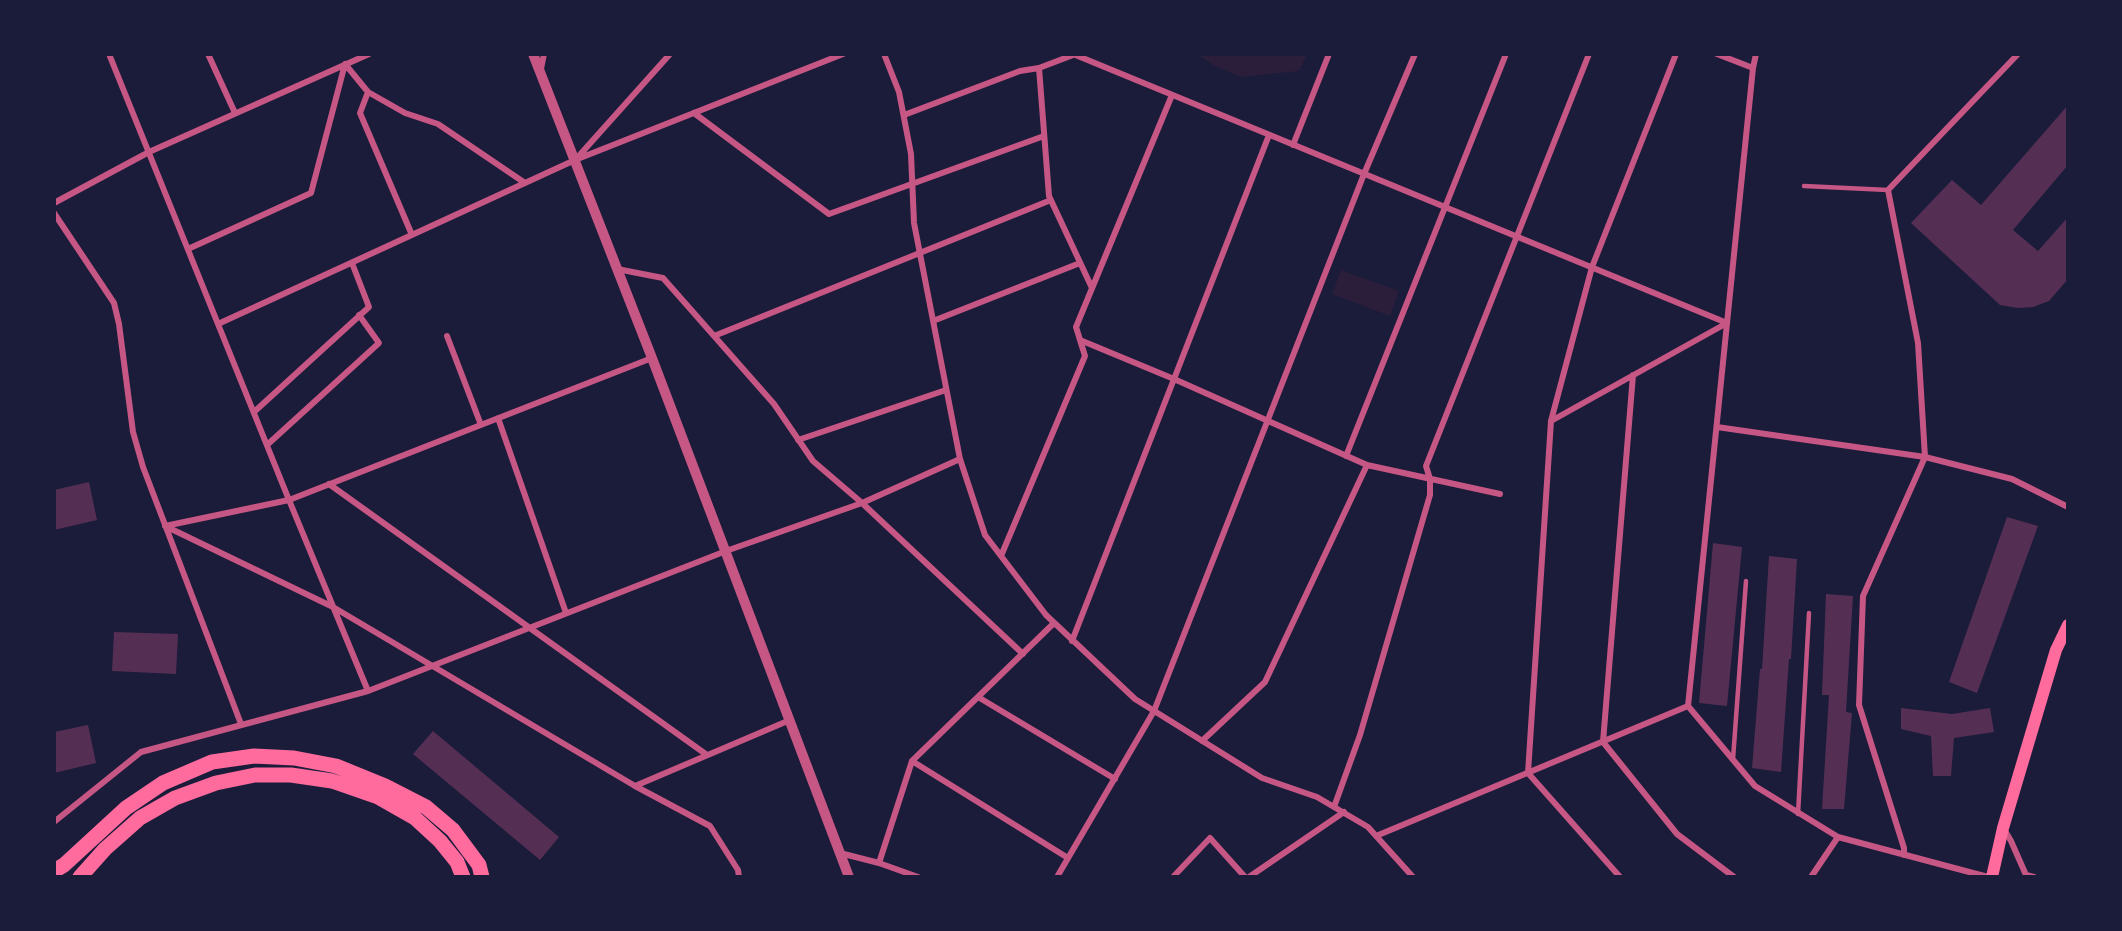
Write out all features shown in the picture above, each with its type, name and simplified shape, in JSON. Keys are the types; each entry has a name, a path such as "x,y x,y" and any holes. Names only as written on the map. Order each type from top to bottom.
{"main road":[{"path":"1992,877 2003,828 2056,650 2068,625"},
{"path":"54,871 64,865 126,808 163,783 212,762 254,756 294,758 336,766 386,786 426,807 453,830 479,865 482,877"},
{"path":"80,877 105,849 140,818 175,798 216,783 255,775 291,775 332,781 378,797 415,818 440,841 457,862 463,877"}],"street":[{"path":"109,54 368,691"},
{"path":"208,54 235,113"},
{"path":"54,203 149,152 369,54"},
{"path":"533,54 652,358 849,877"},
{"path":"541,73 544,54"},
{"path":"575,160 670,54"},
{"path":"218,324 575,160 843,54"},
{"path":"884,54 899,92 904,115 911,154 914,223 960,459 985,535 1046,615 1135,699 1262,778 1317,797 1368,827 1413,877"},
{"path":"1293,145 1329,54"},
{"path":"1057,877 1154,711 1364,174 1414,54"},
{"path":"1346,456 1506,54"},
{"path":"1334,807 1363,724 1430,495 1430,479 1426,466 1589,54"},
{"path":"1620,877 1528,773 1551,421 1592,267 1676,54"},
{"path":"1717,54 1753,68"},
{"path":"1756,54 1688,706 1755,786 1838,837 1988,877"},
{"path":"1904,855 1904,848 1859,705 1863,596 1924,457 1918,343 1888,190 2018,54"},
{"path":"904,115 1020,71 1039,68 1073,55 1727,323"},
{"path":"188,249 311,193 345,64"},
{"path":"345,64 368,92 405,113 438,124 525,183"},
{"path":"1039,68 1049,196 1092,288"},
{"path":"368,92 360,113 412,235"},
{"path":"1001,556 1085,356 1076,327 1172,95"},
{"path":"694,113 828,214 1044,136"},
{"path":"1072,640 1269,135"},
{"path":"714,336 1051,200"},
{"path":"54,213 114,303 119,324 133,432 165,526 241,724"},
{"path":"254,412 369,307 352,263"},
{"path":"933,321 1080,263"},
{"path":"617,269 663,278 774,404 813,461 862,503 1023,654"},
{"path":"267,445 380,343 359,315"},
{"path":"1551,421 1727,323"},
{"path":"447,336 482,425"},
{"path":"1080,340 1367,465 1500,494"},
{"path":"165,526 289,500 652,358"},
{"path":"1633,375 1603,742 1677,834 1734,877"},
{"path":"798,440 946,390"},
{"path":"498,418 566,613"},
{"path":"1717,427 1924,457 2012,479 2068,507"},
{"path":"54,822 141,752 368,691 726,551 862,503 960,459"},
{"path":"1202,741 1265,682 1367,465"},
{"path":"329,484 706,755"},
{"path":"165,526 333,607 635,786 710,826 738,870 739,877"},
{"path":"879,863 912,761 1054,623"},
{"path":"978,697 1115,779"},
{"path":"1376,836 1688,706"},
{"path":"635,786 790,720"},
{"path":"912,761 1068,858"},
{"path":"1173,877 1210,838 1247,877 1344,812"},
{"path":"2003,828 2012,841 2026,875 2034,877"},
{"path":"1811,877 1838,837"},
{"path":"840,853 879,863 918,877"}],"lane":[{"path":"1804,186 1888,190"},
{"path":"1732,759 1746,581"},
{"path":"1798,814 1809,613"}],"shaded area":[{"path":"1197,54 1307,54 1299,71 1241,77 1213,65"},
{"path":"1341,270 1399,291 1390,316 1332,294"}],"building":[{"path":"2068,105 2068,165 2013,230 2038,251 2068,217 2068,279 2049,301 2033,307 2018,308 2000,305 1911,223 1952,180 1981,205"},
{"path":"89,482 97,520 54,530 54,490"},
{"path":"2007,517 2038,526 1977,693 1949,682"},
{"path":"1713,543 1742,547 1727,706 1699,703"},
{"path":"1769,556 1797,559 1781,772 1752,768 1760,669 1762,669"},
{"path":"1826,594 1853,596 1846,712 1852,713 1844,809 1822,809 1829,695 1822,695"},
{"path":"114,632 178,634 176,674 112,671"},
{"path":"1901,708 1952,714 1990,708 1994,732 1954,738 1951,776 1933,776 1931,736 1901,729"},
{"path":"88,725 96,763 54,773 54,732"},
{"path":"433,731 559,837 540,860 413,754"}]}
